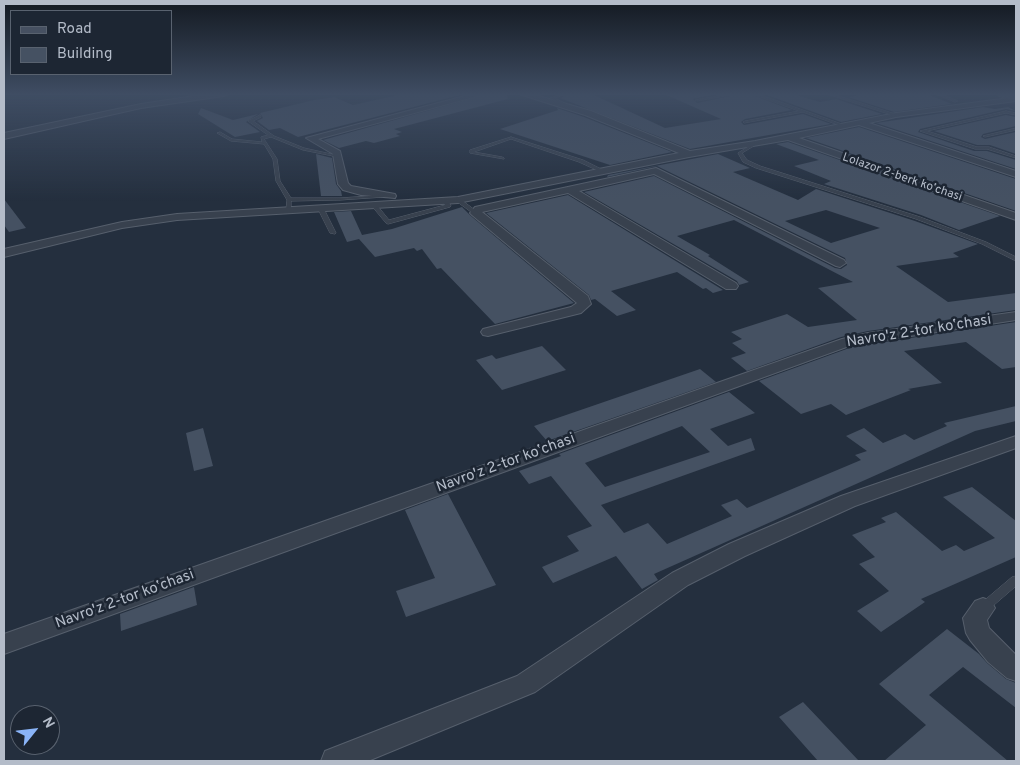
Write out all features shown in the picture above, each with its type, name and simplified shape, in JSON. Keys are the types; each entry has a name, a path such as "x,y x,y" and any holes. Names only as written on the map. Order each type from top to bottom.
{"street":[{"path":"4,136 33,130"},
{"path":"342,130 310,138 334,150 338,156 343,184 347,188 387,195 461,200"},
{"path":"627,130 689,154"},
{"path":"4,253 122,225 289,204 320,207 461,200 689,154 755,144 826,130"},
{"path":"880,130 1016,174"},
{"name":"Lolazor 2-berk koʼchasi","path":"788,137 1016,217"},
{"path":"488,332 576,310 584,304 583,299 476,213 484,208 740,153"},
{"path":"656,171 840,263"},
{"path":"570,190 730,286"},
{"path":"4,644 847,342 868,337 1016,316"},
{"path":"335,761 526,684 680,579 737,550 848,502 1016,442"},
{"path":"983,608 975,618 978,633 997,654 1016,670"}],"lane":[{"path":"263,130 273,137 303,149 338,156"},
{"path":"928,130 922,131 977,148 987,148 1016,157"},
{"path":"985,136 1013,130"},
{"path":"219,133 231,140 264,142"},
{"path":"273,137 264,137 264,142 275,159 278,181 289,204 387,195"},
{"path":"502,158 472,154 472,151 510,138 582,161 603,171"},
{"path":"755,144 740,153 745,161 758,167 927,221 984,243 1016,259"},
{"path":"461,200 476,213"},
{"path":"374,205 388,222 448,206 446,202"},
{"path":"320,207 333,233"},
{"path":"983,608 1016,580"}],"building":[{"path":"223,130 257,130 260,132 235,137"},
{"path":"283,130 326,130 298,137"},
{"path":"360,130 396,130 402,132 396,134 400,136 374,143 366,141 339,148 323,140"},
{"path":"502,130 616,130 672,152 610,165"},
{"path":"641,130 799,130 690,149"},
{"path":"846,130 867,130 1016,179 1016,211 806,138"},
{"path":"896,130 920,130 918,132 974,151 987,151 1016,160 1016,169"},
{"path":"1001,130 983,134 981,137 985,139 1016,132 1016,154 990,145 977,145 934,131"},
{"path":"788,142 1000,216 959,230 921,215 824,184 831,181 794,166 819,160 776,144"},
{"path":"316,154 332,158 336,184 342,196 321,196"},
{"path":"718,154 750,168 733,172 798,200 816,189 915,221 978,244 953,253 959,257 896,266 948,302 1016,293 1016,310 868,331 841,337 747,371 731,358 746,353 732,343 742,339 731,332 787,314 808,327 857,320 818,288 853,282 734,220 677,236 710,255 708,256 749,282 739,285 737,281 584,192 654,176 835,268 841,269 847,265 845,258 657,166 607,177 608,175","holes":["826,210 880,228 831,243 785,221"]},
{"path":"568,195 723,290 713,293 706,288 703,289 677,272 611,291 636,310 617,316 595,299 591,300 589,295 486,213"},
{"path":"4,199 26,228 9,232 4,225"},
{"path":"462,207 574,303 495,324 441,268 437,269 422,249 417,251 414,248 375,257 359,239 347,242 334,212 351,211 362,235 392,229"},
{"path":"1016,322 1016,367 1002,369 966,342 904,351 942,383 908,389 911,390 846,415 831,404 801,414 759,381 852,347"},
{"path":"542,346 566,370 502,390 476,360 492,355 496,359"},
{"path":"700,369 716,382 547,441 534,426"},
{"path":"729,392 755,413 710,429 728,446 751,438 755,450 601,505 624,533 648,523 667,544 732,516 721,505 737,499 747,508 861,460 855,455 867,451 846,436 864,428 883,443 905,434 914,440 947,426 944,423 1016,406 1016,421 975,431 654,574 658,580 642,589 616,556 553,583 542,567 579,551 567,536 592,526 551,476 529,484 519,471 561,456 559,454","holes":["682,426 710,452 605,487 585,463"]},
{"path":"203,428 213,466 194,471 186,433"},
{"path":"972,487 1016,521 1016,557 921,599 925,602 881,632 857,611 889,591 859,564 875,557 852,535 886,522 881,518 896,512 942,551 956,545 964,551 995,538 943,497"},
{"path":"448,494 496,585 406,617 396,591 435,578 405,510"},
{"path":"194,587 197,605 121,631 120,614"},
{"path":"947,629 979,654 1006,679 1016,683 1016,708 963,667 929,695 1008,761 884,761 926,725 879,684"},
{"path":"803,702 859,761 818,761 779,717"}]}
